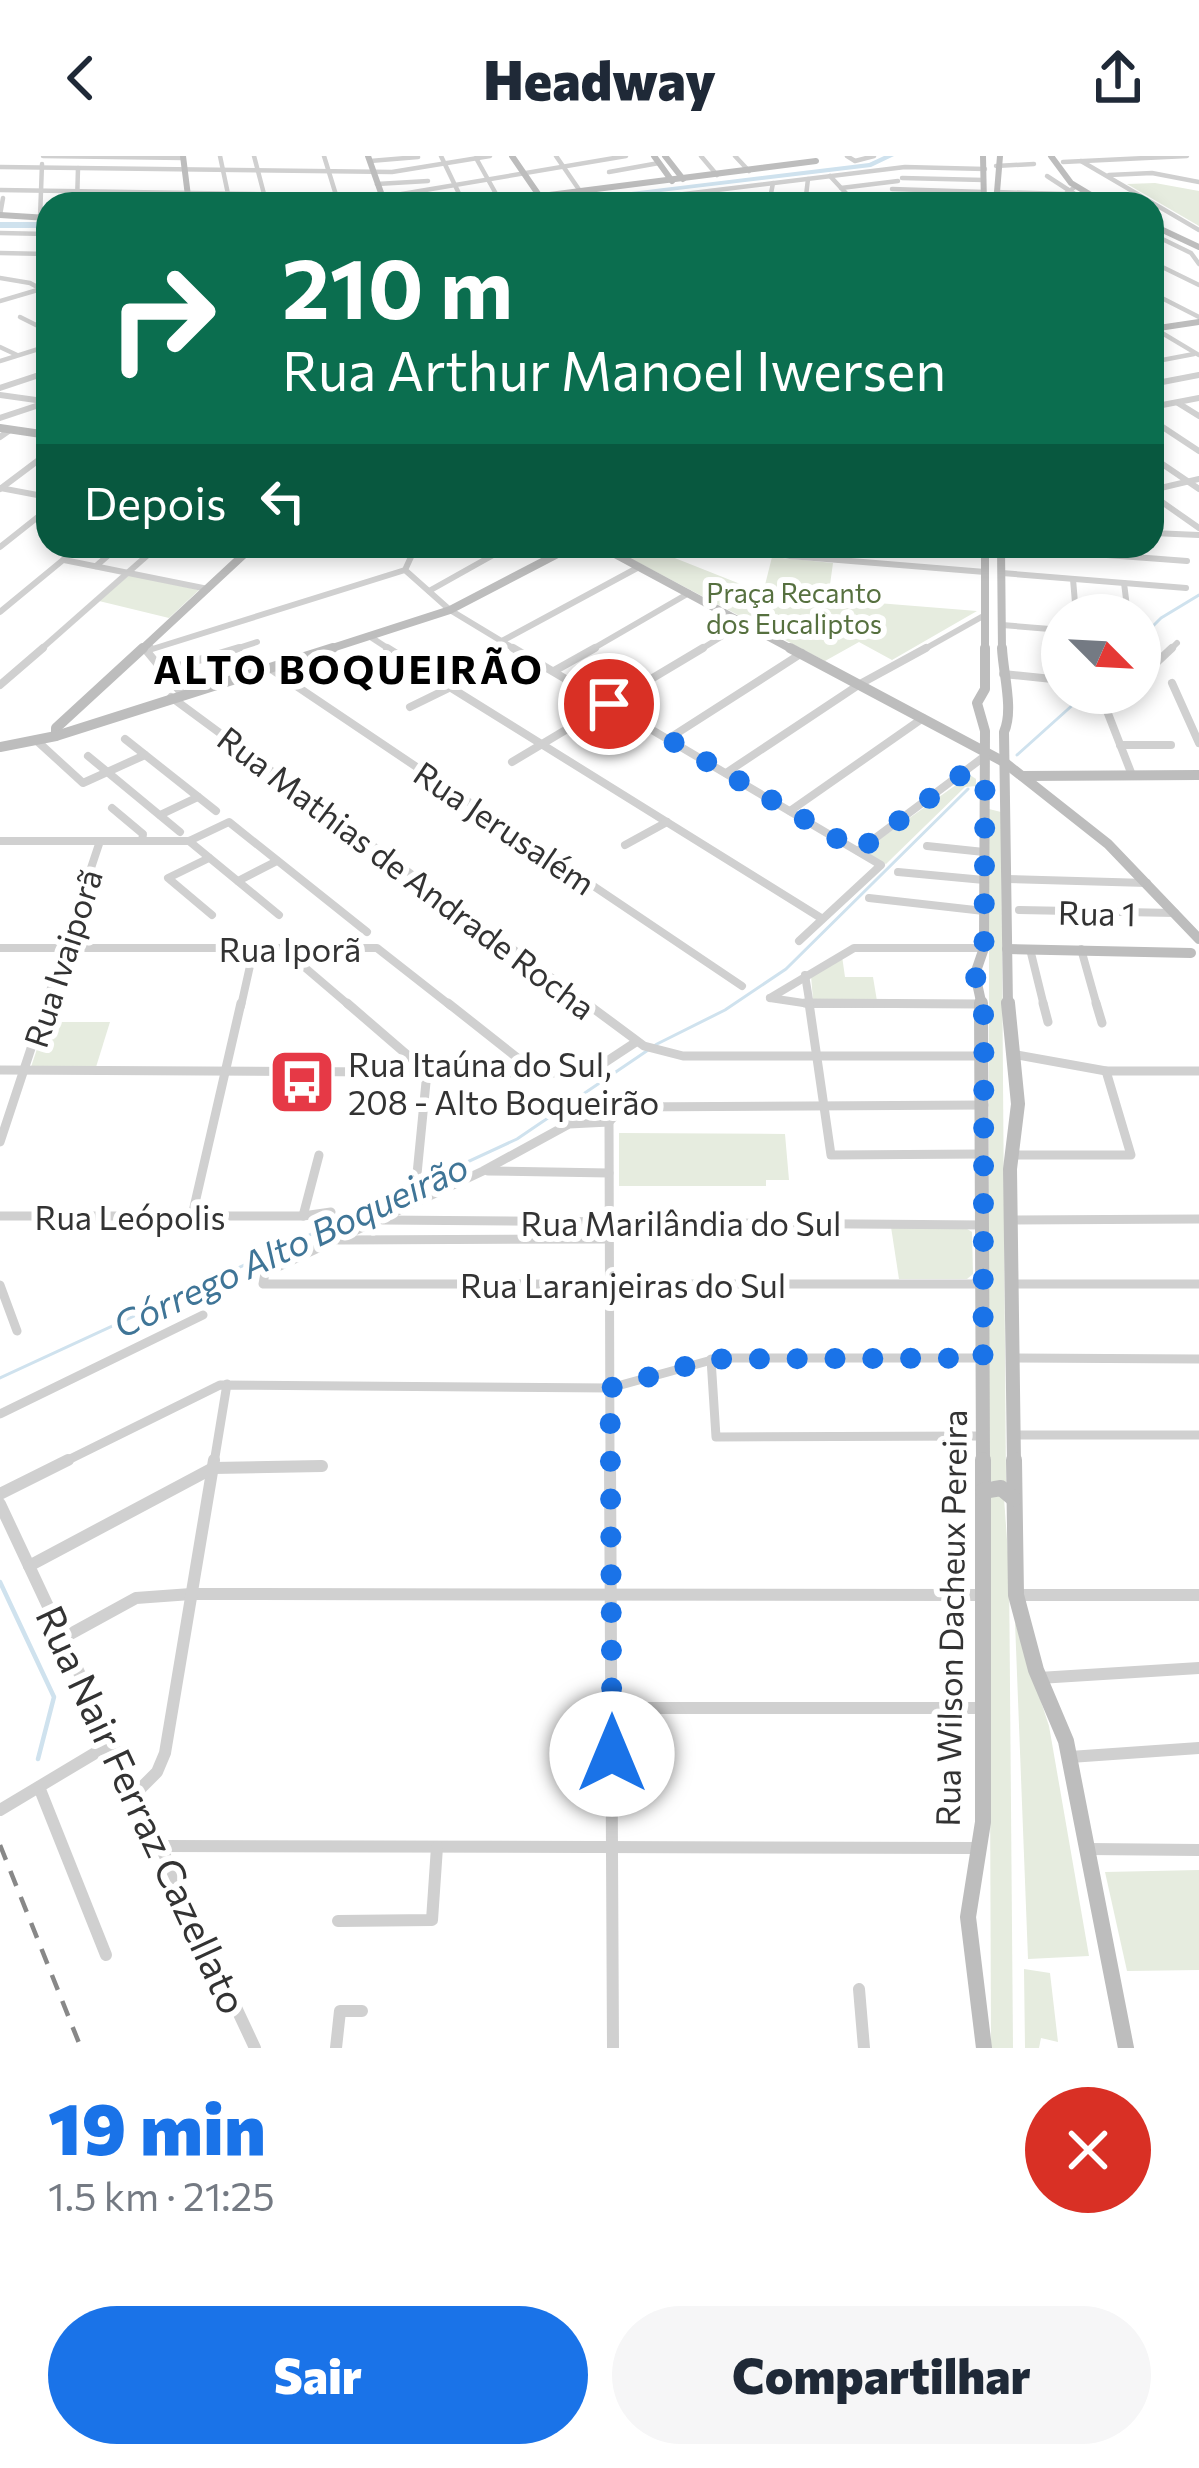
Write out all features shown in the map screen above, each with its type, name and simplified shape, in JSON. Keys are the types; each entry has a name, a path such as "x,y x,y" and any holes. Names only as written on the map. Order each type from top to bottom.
{"main road":[{"path":"512,156 536,192"},
{"path":"983,156 984,192"},
{"path":"984,186 996,189 1000,156"},
{"path":"1051,156 1078,192"},
{"path":"183,157 188,192"},
{"path":"369,158 380,192"},
{"path":"659,158 683,179"},
{"path":"659,158 673,181"},
{"path":"574,192 783,167 813,159"},
{"path":"0,215 36,217"},
{"path":"1164,236 1196,251"},
{"path":"1164,326 1199,320"},
{"path":"3,432 36,434"},
{"path":"56,736 56,728 241,558"},
{"path":"0,747 56,736 450,610 550,558"},
{"path":"623,558 1004,762 1108,844 1175,913 1195,950 1007,949"},
{"name":"Rua Wilson Dacheux Pereira","path":"984,2048 968,1917 983,1822 984,1056 976,966 984,948 985,736 977,703 985,689 985,558"},
{"name":"Rua Wilson Dacheux Pereira","path":"1001,558 1003,674 1010,719 1004,732 1008,1038 1019,1112 1010,1220 1016,1594 1040,1678 1070,1757 1126,2048"},
{"path":"985,653 1003,655"},
{"path":"965,740 985,736"},
{"path":"1005,783 1024,778 1199,775"},
{"path":"985,802 997,809 1005,804"},
{"path":"983,1322 998,1334 1012,1326"},
{"path":"983,1491 1001,1488 1014,1499"}],"street":[{"path":"40,190 43,156 183,157"},
{"path":"112,156 113,168"},
{"path":"220,156 228,192"},
{"path":"254,156 263,192"},
{"path":"324,156 335,192"},
{"path":"440,156 458,192"},
{"path":"0,167 373,172 490,156"},
{"path":"556,156 580,191"},
{"path":"427,192 626,156"},
{"path":"700,156 717,175"},
{"path":"735,156 749,171"},
{"path":"773,156 783,167"},
{"path":"847,156 855,161 874,156"},
{"path":"1063,162 1187,156"},
{"path":"369,158 418,157"},
{"path":"476,157 495,192"},
{"path":"599,158 618,187"},
{"path":"608,172 659,158"},
{"path":"1081,161 1133,192"},
{"path":"996,166 1034,164"},
{"path":"890,192 913,167"},
{"path":"699,192 913,167 985,169"},
{"path":"76,191 78,168"},
{"path":"294,171 301,192"},
{"path":"1105,176 1152,173 1199,182"},
{"path":"830,176 845,192"},
{"path":"1047,176 1075,192"},
{"path":"807,192 808,179"},
{"path":"841,188 900,180 984,186"},
{"path":"377,184 428,181"},
{"path":"771,192 773,183"},
{"path":"892,189 984,186"},
{"path":"736,192 737,188"},
{"path":"996,189 1073,190"},
{"path":"0,190 114,192"},
{"path":"0,215 3,198"},
{"path":"1164,210 1199,230"},
{"path":"0,233 36,233"},
{"path":"20,254 36,233"},
{"path":"1196,251 1199,264"},
{"path":"0,253 36,254"},
{"path":"1164,268 1199,285"},
{"path":"0,278 36,286"},
{"path":"0,301 36,292"},
{"path":"1164,299 1199,320"},
{"path":"20,317 36,326"},
{"path":"1164,334 1198,354"},
{"path":"1186,347 1199,344"},
{"path":"0,347 17,356"},
{"path":"0,361 36,350"},
{"path":"1164,360 1198,354"},
{"path":"1164,382 1199,375"},
{"path":"0,391 36,377"},
{"path":"0,391 36,399"},
{"path":"1164,405 1199,398"},
{"path":"1177,402 1199,416"},
{"path":"0,418 36,406"},
{"path":"1164,428 1199,451"},
{"path":"0,488 36,462"},
{"path":"1164,465 1199,489"},
{"path":"1164,489 1199,479"},
{"path":"0,488 36,494"},
{"path":"1164,502 1199,531"},
{"path":"1164,506 1168,506"},
{"path":"0,547 36,518"},
{"path":"1164,532 1199,531"},
{"path":"0,613 66,558"},
{"path":"96,566 105,558"},
{"path":"0,686 145,558"},
{"path":"145,649 405,570 410,558"},
{"path":"429,591 488,558"},
{"path":"814,558 985,572"},
{"path":"1146,558 1186,561"},
{"path":"64,560 208,589"},
{"path":"502,640 639,566"},
{"path":"405,570 450,610 881,865 799,941"},
{"path":"1002,573 1186,588"},
{"path":"1073,579 1074,594"},
{"path":"1124,583 1125,594"},
{"path":"554,671 689,593"},
{"path":"726,773 860,684 985,614"},
{"path":"512,762 744,622"},
{"path":"1002,625 1041,628"},
{"path":"369,636 821,918"},
{"path":"162,670 257,642"},
{"path":"1161,659 1177,644"},
{"name":"Rua Mathias de Andrade Rocha","path":"145,649 176,695 645,1046"},
{"path":"668,739 802,653"},
{"name":"Rua Jerusalém","path":"268,667 742,986"},
{"path":"1003,674 1041,678"},
{"path":"1172,683 1199,743"},
{"path":"410,706 451,687"},
{"path":"1108,714 1132,775"},
{"path":"790,811 923,718"},
{"path":"125,740 216,811"},
{"path":"38,741 83,783 145,755"},
{"path":"1120,745 1171,745"},
{"path":"858,851 985,753"},
{"path":"88,756 180,832"},
{"path":"961,775 974,773 985,780"},
{"path":"160,815 198,797"},
{"path":"112,808 143,835 142,841"},
{"path":"626,845 667,821"},
{"path":"0,842 189,841 229,822 367,932"},
{"name":"Rua Ivaiporã","path":"0,1142 100,841"},
{"path":"189,841 279,915"},
{"path":"927,846 984,853"},
{"path":"209,858 168,878 212,915"},
{"path":"238,881 278,861"},
{"path":"898,872 984,880"},
{"path":"1006,879 1148,884"},
{"path":"869,898 984,911"},
{"name":"Rua 1","path":"1019,910 1175,913"},
{"name":"Rua Iporã","path":"0,948 377,948 536,1073"},
{"path":"192,1216 254,948"},
{"path":"282,948 427,1072"},
{"path":"980,1004 810,1004 770,998 854,948 984,948"},
{"path":"1030,949 1048,1022"},
{"path":"1081,949 1102,1023"},
{"path":"806,974 831,1154 983,1154"},
{"path":"0,1070 536,1073 590,1070 645,1046 678,1055 984,1056"},
{"path":"1012,1054 1106,1072 1199,1071"},
{"path":"417,1174 427,1072"},
{"path":"1013,1155 1131,1155 1106,1072"},
{"path":"334,1240 482,1172 569,1124 609,1122 627,1106 984,1106"},
{"path":"609,1122 613,2048"},
{"path":"303,1216 319,1155"},
{"path":"482,1172 609,1174"},
{"name":"Rua Leópolis","path":"0,1216 303,1216 331,1212"},
{"path":"1010,1220 1199,1219"},
{"name":"Rua Marilândia do Sul","path":"378,1220 984,1225"},
{"path":"334,1240 609,1239"},
{"name":"Rua Laranjeiras do Sul","path":"334,1240 265,1273 263,1284 984,1284"},
{"path":"1011,1284 1199,1284"},
{"path":"0,1285 17,1330"},
{"path":"0,1414 203,1315"},
{"path":"0,1494 208,1389 227,1384 610,1388 711,1359 983,1358"},
{"path":"1012,1358 1199,1359"},
{"path":"711,1359 716,1437 983,1436"},
{"path":"136,1793 157,1772 165,1753 227,1384"},
{"path":"1013,1436 1199,1435"},
{"path":"29,1566 213,1468 322,1466"},
{"name":"Rua Nair Ferraz Cazellato","path":"0,1504 255,2048"},
{"path":"63,1638 130,1600 191,1594 983,1594"},
{"path":"1016,1594 1199,1595"},
{"path":"1040,1678 1106,1674 1126,1667 1199,1668"},
{"path":"611,1708 983,1708"},
{"path":"0,1810 112,1743"},
{"path":"1070,1757 1123,1757 1146,1747 1199,1748"},
{"path":"39,1787 106,1955"},
{"path":"160,1846 976,1848"},
{"path":"338,1921 432,1919 437,1847"},
{"path":"1088,1849 1199,1850"},
{"path":"859,1989 864,2048"},
{"path":"336,2048 340,2011 362,2011"}],"green space":[{"path":"1155,183 1199,191 1199,226 1164,206 1164,192 1141,192 1127,184"},
{"name":"Praça Recanto dos Eucaliptos","path":"630,558 675,558 763,593 772,558 833,563 828,599 977,611 892,660 859,642 825,661"},
{"path":"129,575 199,590 169,618 99,601"},
{"path":"970,775 976,786 965,787 886,864 863,851"},
{"path":"989,809 1001,812 1006,1482 989,1481"},
{"path":"842,956 845,977 873,977 877,1001 813,999 811,976"},
{"path":"46,1022 110,1022 96,1067 31,1067"},
{"path":"619,1133 785,1134 789,1180 766,1180 766,1186 619,1186"},
{"path":"891,1227 964,1227 972,1232 973,1274 967,1279 899,1279"},
{"path":"989,1496 1004,1498 1009,1567 1013,2048 991,2048"},
{"path":"1015,1622 1049,1726 1089,1956 1028,1959"},
{"path":"1199,1870 1199,1970 1127,1971 1105,1872"},
{"path":"1024,1969 1050,1973 1058,2042 1041,2038 1039,2048 1025,2048"}],"waterway":[{"path":"640,192 871,165 890,156"},
{"path":"0,225 36,225"},
{"name":"Córrego Alto Boqueirão","path":"1161,618 1199,595"},
{"name":"Córrego Alto Boqueirão","path":"1017,755 1063,714"},
{"name":"Córrego Alto Boqueirão","path":"0,1378 517,1139 657,1044 725,1010 786,969 968,789"},
{"path":"0,1582 54,1697 38,1759"}],"railway":[{"path":"0,1845 81,2048"}],"place":[{"name":"Rua Itaúna do Sul, 208 - Alto Boqueirão","path":"302,1082"}],"district":[{"name":"ALTO BOQUEIRÃO","path":"349,668"}],"route":[{"path":"609,704 858,851 966,772 985,780 984,948 975,974 984,1017 983,1358 711,1359 610,1388 612,1754"}]}
